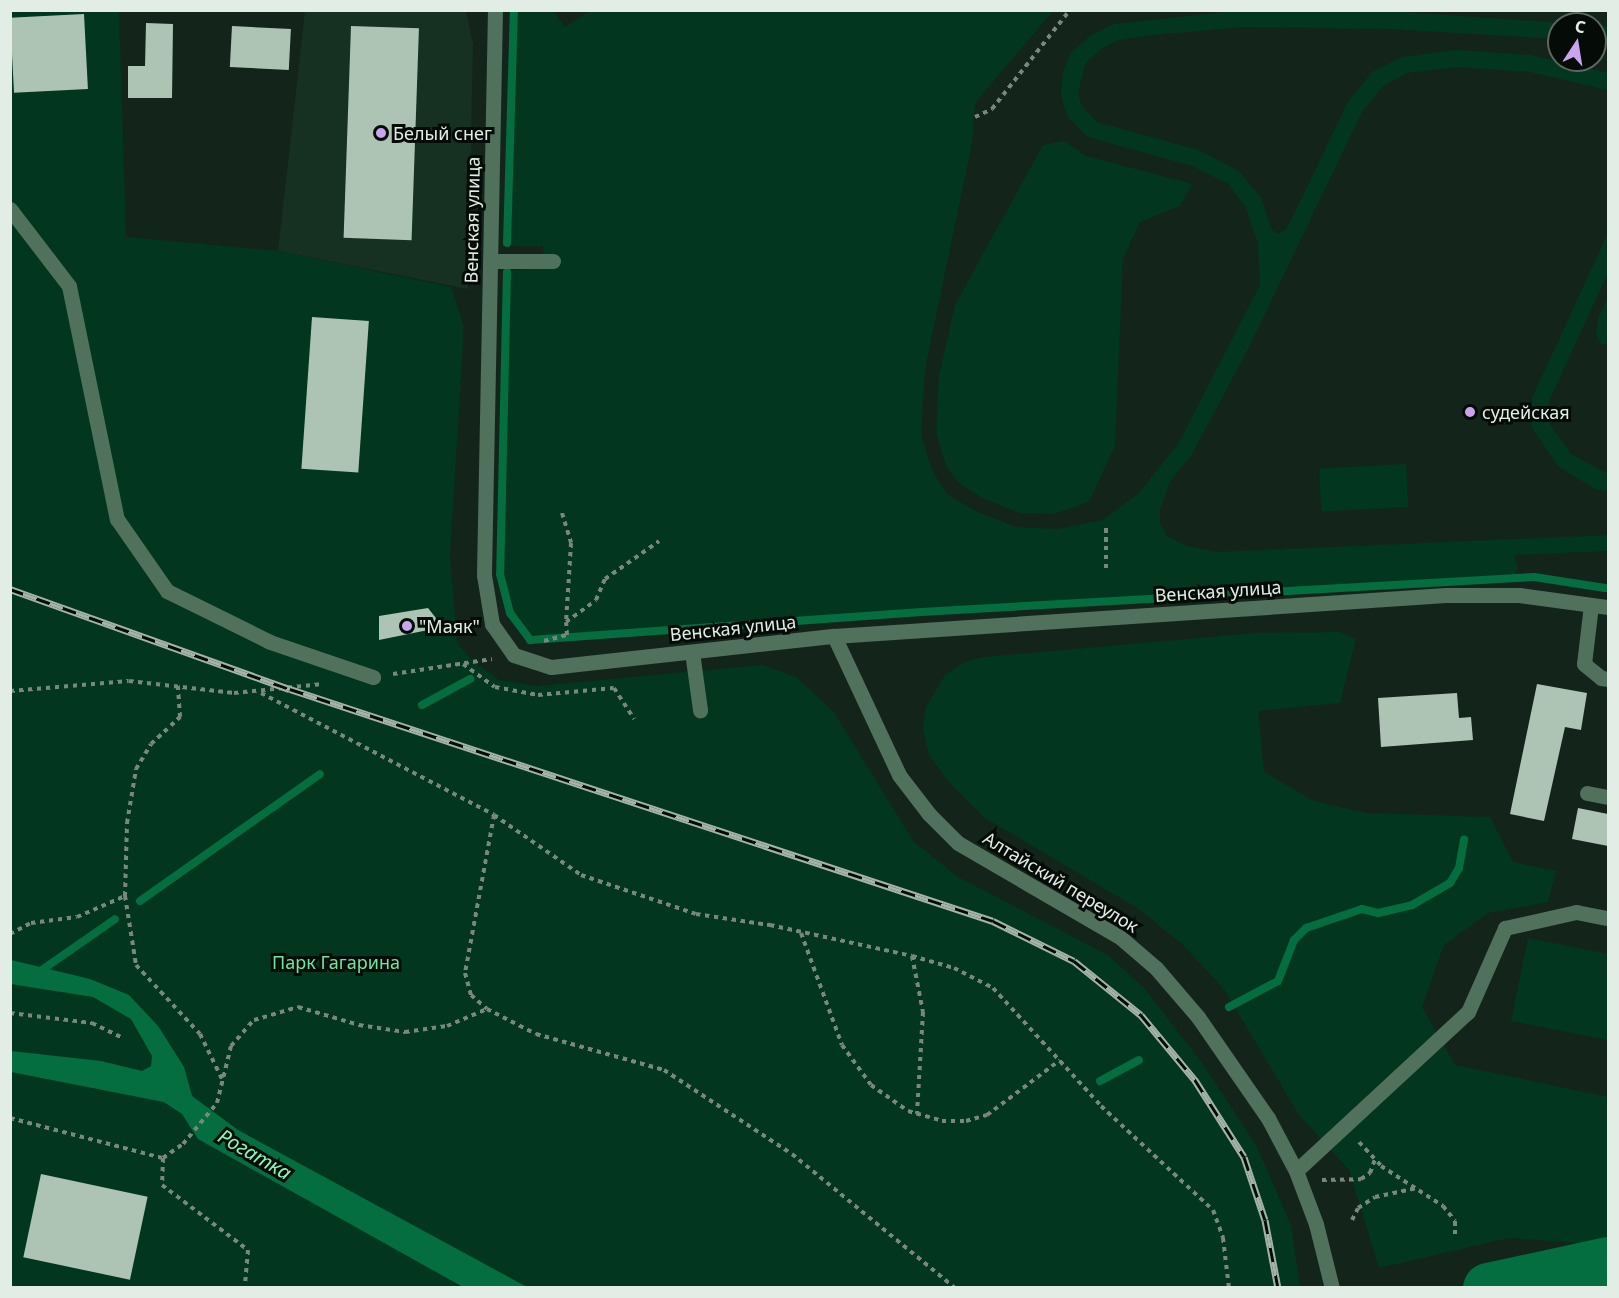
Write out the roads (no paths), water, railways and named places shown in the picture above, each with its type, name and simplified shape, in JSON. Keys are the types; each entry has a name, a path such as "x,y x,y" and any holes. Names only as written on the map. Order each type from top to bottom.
{"street":[{"name":"Венская улица","path":"495,10 483,575 492,624 514,655 551,667 834,636 1446,595 1519,595 1608,607"},
{"path":"10,209 69,286 117,519 167,591 270,642 373,677"},
{"path":"491,261 553,261"},
{"path":"1591,605 1584,664 1601,678 1608,679"},
{"name":"Алтайский переулок","path":"834,636 899,775 928,814 958,843 1121,938 1156,968 1223,1054 1268,1118 1296,1171 1316,1224 1332,1286"},
{"path":"692,652 700,710"},
{"path":"1587,793 1608,797"},
{"path":"1296,1171 1468,1012 1505,928 1576,912 1608,918"}],"water":[{"path":"11,960 90,979 129,995 158,1026 184,1067 192,1096 238,1130 527,1287 463,1287 198,1139 182,1114 164,1102 11,1072 11,1051 101,1061 142,1071 151,1066 152,1056 131,1019 93,997 11,984"}],"waterway":[{"path":"507,243 514,10"},
{"path":"507,272 500,574 510,613 530,640 921,612 1534,577 1605,588"},
{"path":"422,705 470,679"},
{"path":"140,901 320,774"},
{"path":"1229,1007 1278,981 1294,940 1306,928 1362,909 1378,913 1412,905 1450,883 1459,868 1464,839"},
{"path":"36,974 115,919"},
{"path":"1100,1081 1139,1060"},
{"name":"Рогатка","path":"1488,1288 1608,1262"}],"railway":[{"path":"10,589 290,689 993,921 1074,961 1141,1015 1195,1080 1244,1157 1265,1220 1278,1288"}],"place":[{"name":"Белый снег","path":"381,133"},
{"name":"судейская","path":"1470,412"},
{"name":"\"Маяк\"","path":"407,626"}],"park label":[{"name":"Парк Гагарина","path":"336,962"}]}
